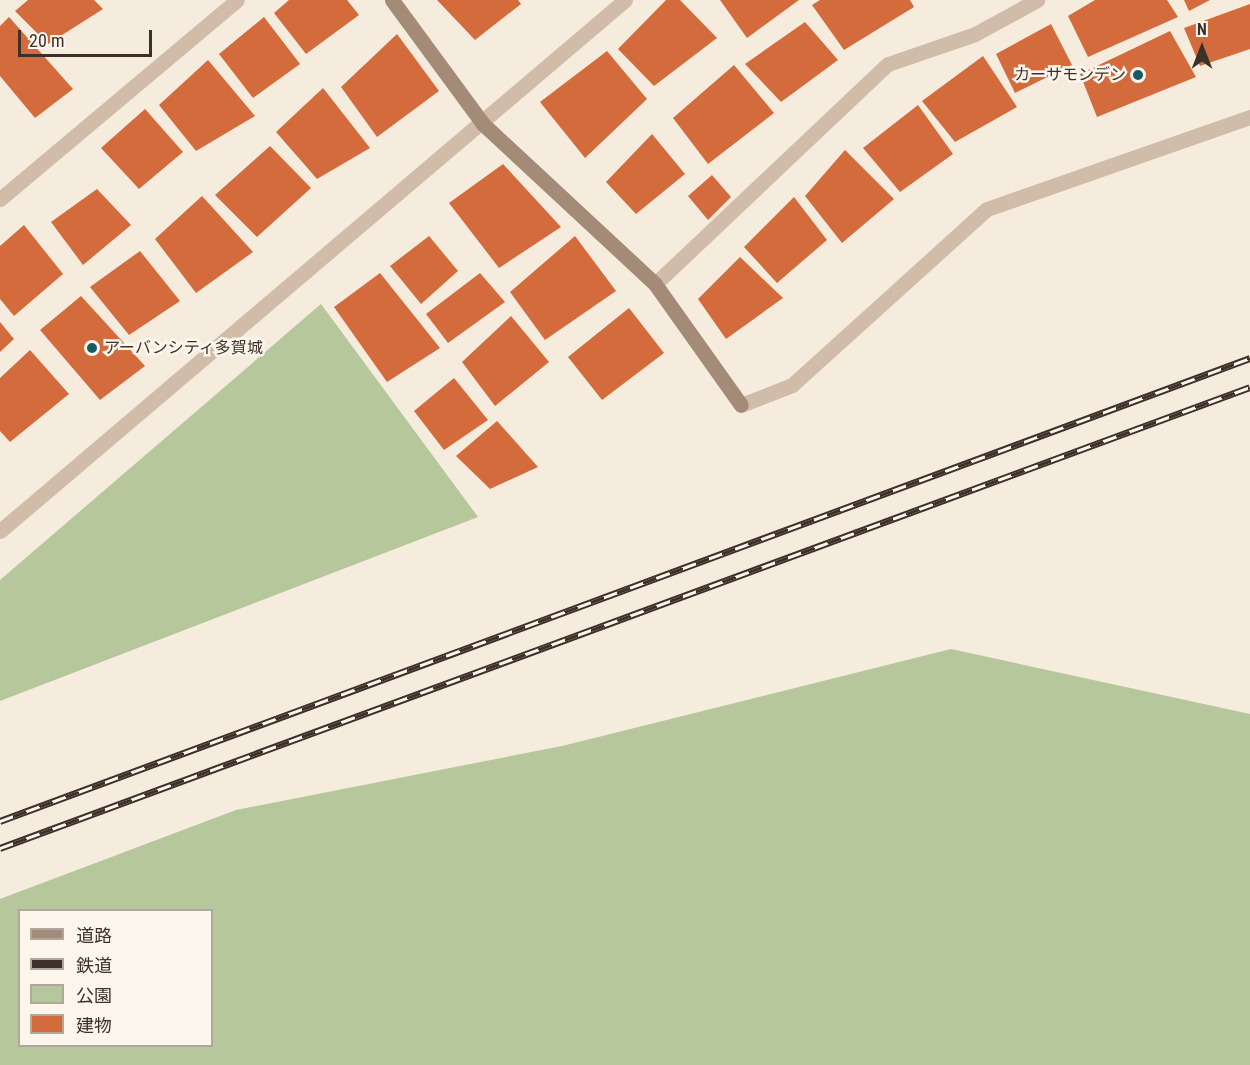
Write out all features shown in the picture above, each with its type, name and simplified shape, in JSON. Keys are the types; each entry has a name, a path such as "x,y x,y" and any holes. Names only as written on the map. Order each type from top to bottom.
{"street":[{"path":"0,199 237,0"},
{"path":"392,0 483,124 655,284 741,405 792,385 987,209 1250,117"},
{"path":"0,531 280,289 483,124 625,0"},
{"path":"655,284 888,64 975,34 1037,0"}],"green space":[{"path":"321,304 478,517 0,701 0,580"},
{"path":"951,649 1250,714 1250,1065 0,1065 0,899 236,810 562,746"}],"building":[{"path":"28,0 94,0 103,9 48,44 15,11"},
{"path":"289,0 347,0 359,15 306,54 274,13"},
{"path":"437,0 518,0 521,4 475,40"},
{"path":"666,0 680,0 717,38 654,86 618,49"},
{"path":"720,0 799,0 747,38"},
{"path":"820,0 910,0 914,7 844,50 812,5"},
{"path":"1095,0 1167,0 1178,17 1088,57 1068,16"},
{"path":"1184,0 1210,0 1189,11"},
{"path":"1250,4 1250,49 1200,66 1184,28"},
{"path":"9,17 73,89 35,118 0,76 0,26"},
{"path":"264,17 300,64 253,98 219,54"},
{"path":"805,22 838,60 781,102 745,64"},
{"path":"1051,24 1072,65 1015,93 996,54"},
{"name":"カーサモンデン","path":"1170,31 1196,77 1097,117 1080,74"},
{"path":"397,34 439,91 377,137 341,87"},
{"path":"607,51 647,99 585,158 540,102"},
{"path":"983,56 1017,107 955,142 922,101"},
{"path":"208,60 255,116 196,151 159,105"},
{"path":"734,65 774,113 708,164 673,118"},
{"path":"323,88 370,148 317,179 276,132"},
{"path":"918,105 953,154 900,192 863,148"},
{"path":"145,109 183,152 139,189 101,148"},
{"path":"652,134 685,174 636,214 606,182"},
{"path":"270,146 311,188 257,237 215,195"},
{"path":"845,150 894,199 842,243 805,196"},
{"path":"503,164 561,227 499,268 449,203"},
{"path":"712,175 731,197 708,220 688,196"},
{"path":"97,189 131,225 83,265 51,222"},
{"path":"202,196 253,252 196,293 155,239"},
{"path":"794,197 827,240 777,283 744,247"},
{"path":"24,225 63,274 14,316 0,299 0,246"},
{"path":"429,236 458,271 421,304 390,266"},
{"path":"575,236 616,291 545,340 510,292"},
{"path":"140,251 180,301 129,335 90,287"},
{"path":"740,257 783,298 726,339 698,299"},
{"path":"380,273 440,348 387,382 334,307"},
{"path":"480,273 505,302 448,343 426,314"},
{"name":"アーバンシティ多賀城","path":"81,296 145,366 100,400 40,330"},
{"path":"629,308 664,353 602,400 568,357"},
{"path":"511,316 549,362 495,406 462,362"},
{"path":"0,322 14,339 0,352"},
{"path":"30,350 69,394 10,442 0,431 0,378"},
{"path":"454,378 488,420 444,450 414,411"},
{"path":"497,421 538,467 490,489 456,456"}],"railway":[{"path":"0,821 1250,358"},
{"path":"0,848 1250,387"}],"place":[{"name":"カーサモンデン","path":"1138,75"},
{"name":"アーバンシティ多賀城","path":"92,348"}]}
